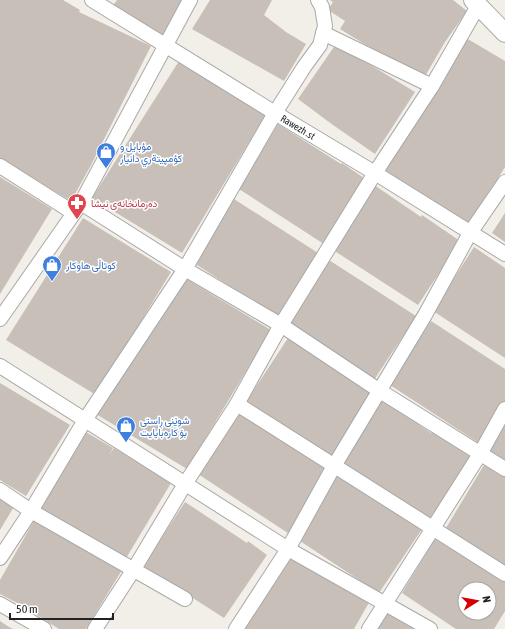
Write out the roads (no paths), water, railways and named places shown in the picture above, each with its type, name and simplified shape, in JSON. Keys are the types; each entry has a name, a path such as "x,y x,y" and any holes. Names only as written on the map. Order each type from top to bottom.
{"street":[{"name":"Rawezh .st","path":"92,0 275,114 375,173 505,254"},
{"path":"0,319 78,208 190,0"},
{"path":"0,558 31,511 85,420 185,269 275,114 304,67 320,45 325,26 322,7 318,0"},
{"path":"95,629 134,569 185,484 237,404 281,325 375,173 432,86 475,3 505,33"},
{"path":"323,33 432,86"},
{"path":"0,166 78,208 281,325 380,391 505,469"},
{"path":"236,629 288,549 334,466 425,315 470,233 505,182"},
{"path":"0,366 288,549 430,629"},
{"path":"237,404 505,574"},
{"path":"369,629 480,454 505,409"},
{"path":"0,490 31,511 185,599"},
{"path":"0,604 44,629"}],"place":[{"name":"مؤبايل و كؤمپيتةري دانيار","path":"106,169"},
{"name":"دەرمانخانەی نیشا","path":"77,220"},
{"name":"کوتاڵی هاوکار","path":"52,282"},
{"name":"شوێنی ڕاستی بۆ کارەبایایت","path":"126,443"}]}
